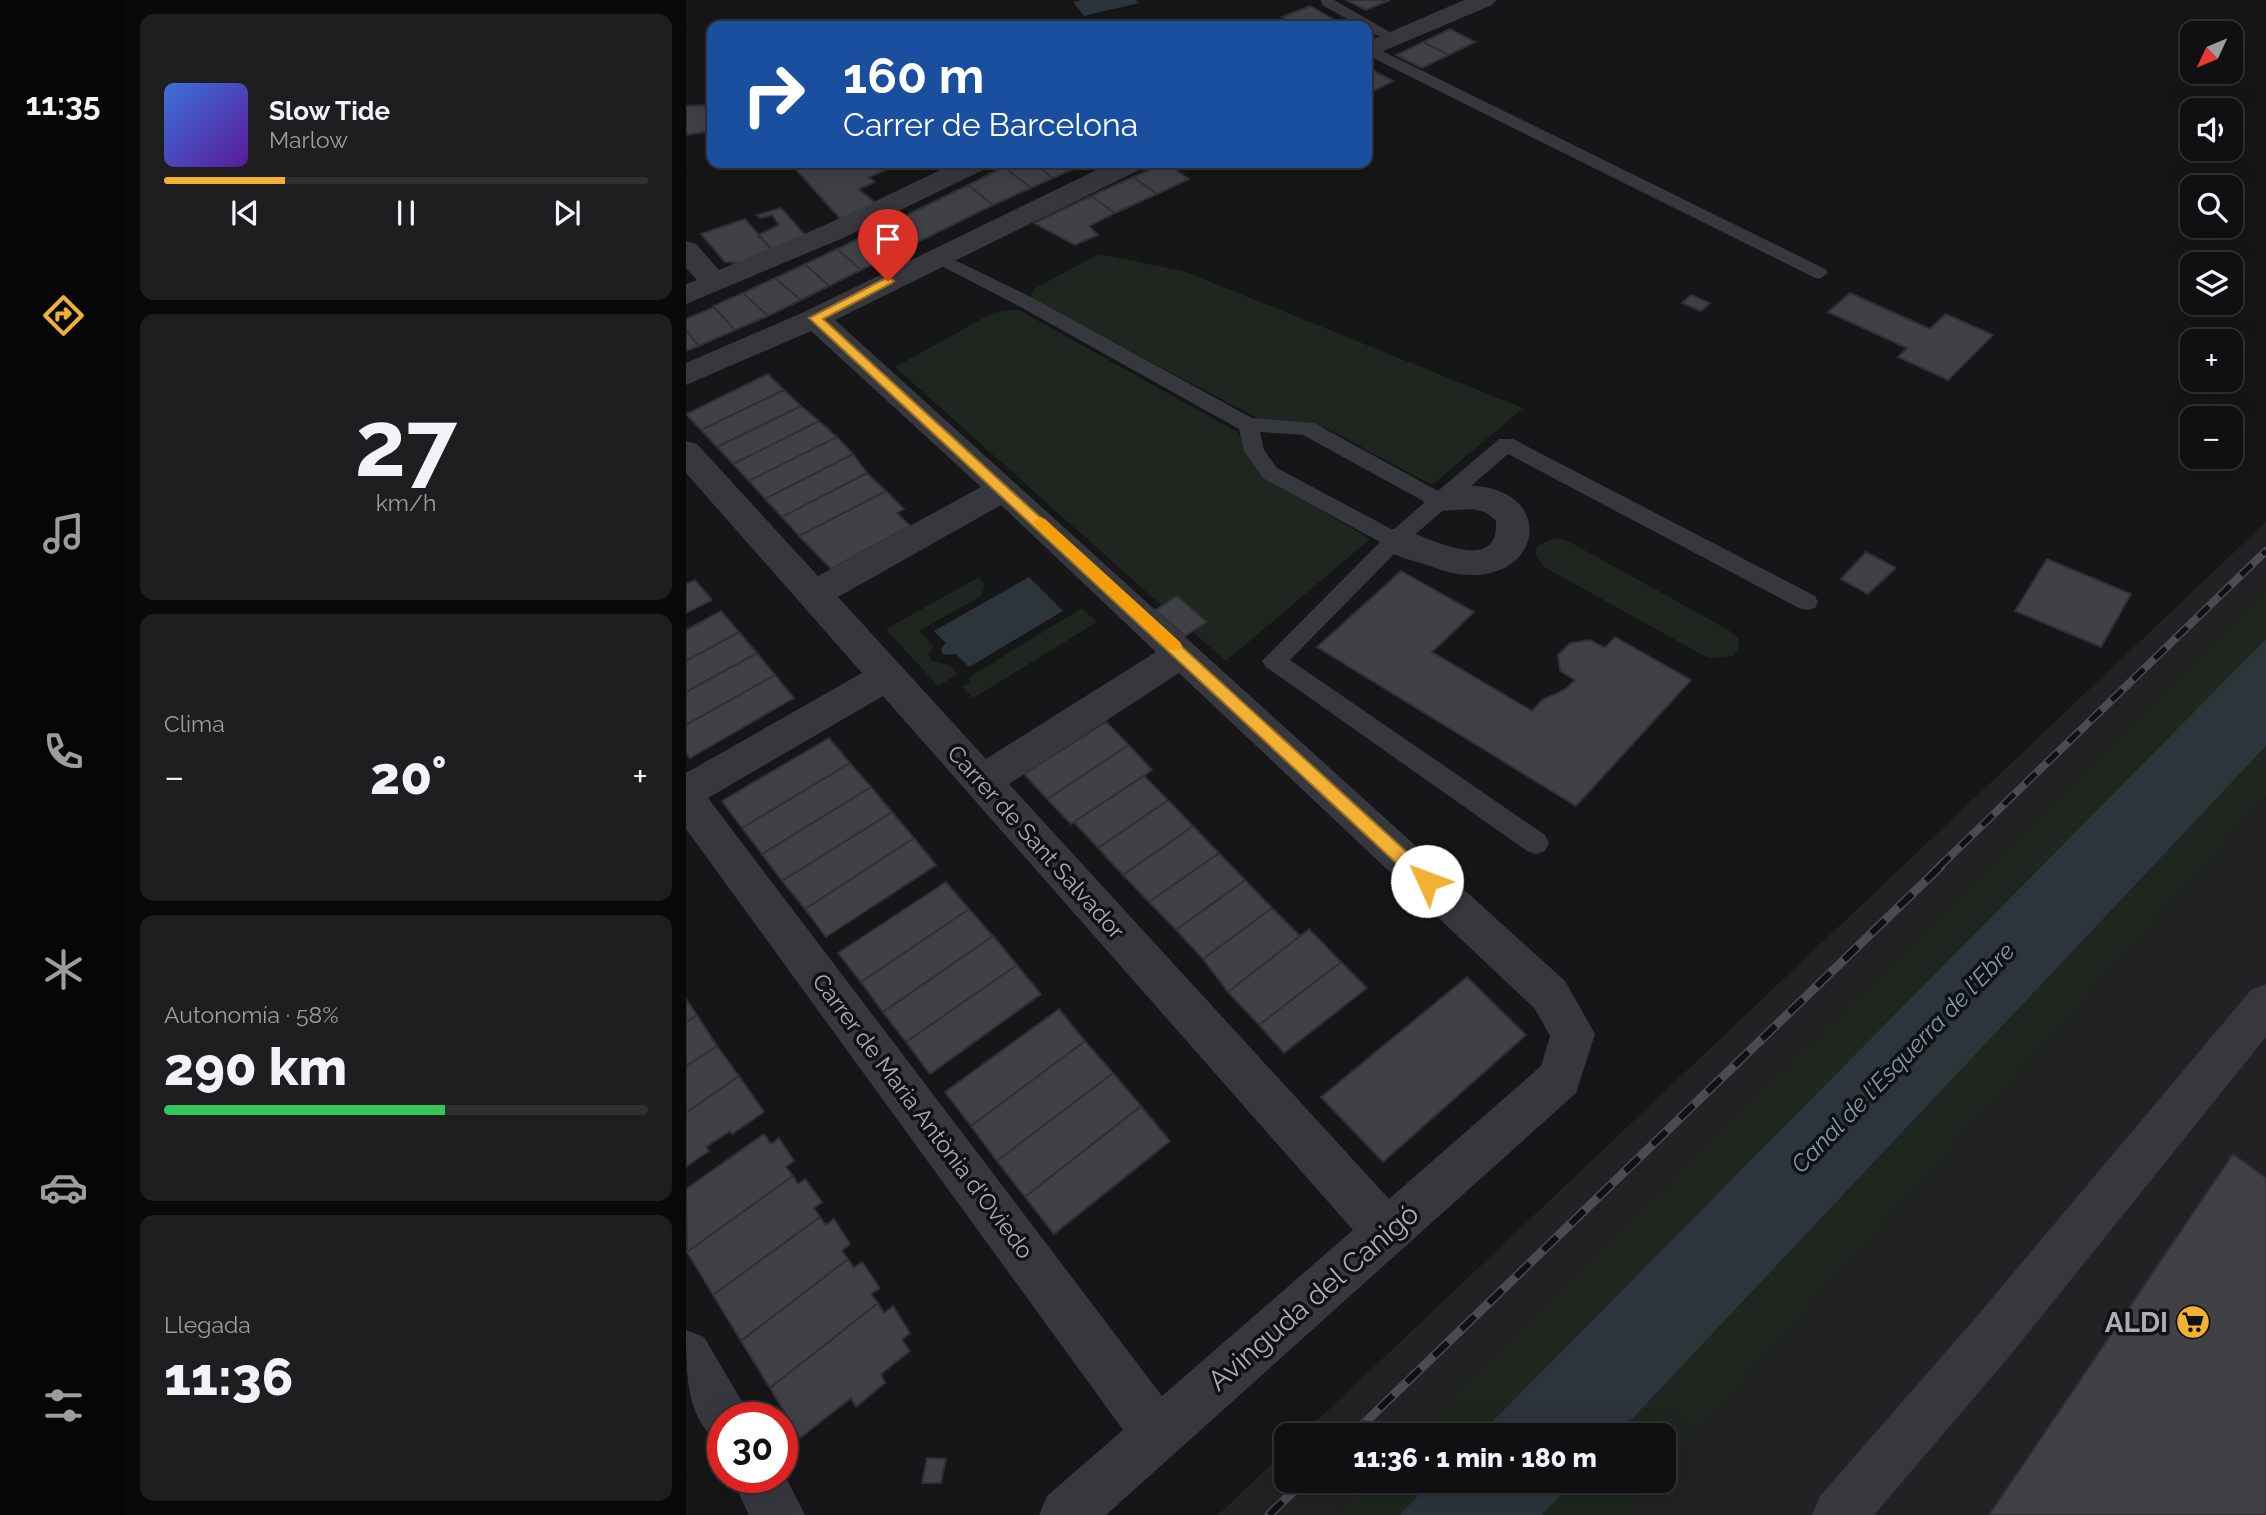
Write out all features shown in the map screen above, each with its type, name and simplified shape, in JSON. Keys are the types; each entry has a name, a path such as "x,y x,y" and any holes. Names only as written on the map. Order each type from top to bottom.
{"street":[{"path":"1372,48 1484,0"},
{"path":"686,295 833,232 965,168"},
{"path":"686,375 815,318 936,256 1121,168"},
{"path":"686,250 715,283"},
{"path":"815,318 1182,653 981,782"},
{"name":"Carrer de Sant Salvador","path":"686,452 1387,1232"},
{"path":"815,594 1004,489"},
{"path":"1395,540 1441,557 1475,564 1497,557 1510,545 1515,530 1512,516 1498,503 1475,497 1440,500"},
{"name":"Avinguda del Canigó","path":"1066,1515 1560,1078 1573,1034 1550,995 1182,653"},
{"path":"686,792 889,675"},
{"name":"Carrer de Maria Antònia d'Oviedo","path":"686,799 1158,1434"},
{"path":"1839,1515 1990,1340 2266,1004"},
{"path":"686,1354 714,1402"},
{"path":"766,1493 778,1515"}],"lane":[{"path":"1327,2 1361,21"},
{"path":"1372,27 1394,39"},
{"path":"1372,52 1819,273"},
{"path":"936,256 1022,300 1248,425 1307,428 1440,500"},
{"path":"1248,425 1254,451 1270,472 1395,540"},
{"path":"1536,843 1274,661 1395,540 1506,444 1807,602"}],"shaded area":[{"path":"1099,254 1183,271 1523,408 1432,485 1326,428 1257,418 1030,298 1034,289"},
{"path":"1019,310 1237,432 1271,481 1370,539 1226,661 1193,632 1206,622 1177,597 1162,606 895,367 993,313"},
{"path":"2266,522 2266,587 1427,1423 1315,1423"},
{"path":"1554,538 1566,540 1730,631 1739,639 1738,649 1733,656 1708,658 1544,567 1535,554 1537,546"},
{"path":"979,577 985,585 981,596 919,631 933,646 929,654 932,661 950,665 957,674 938,686 886,629"},
{"path":"2266,587 2266,639 1491,1423 1427,1423"},
{"path":"1082,608 1097,622 973,698 962,687 971,682 968,678"},
{"path":"2266,746 2266,798 1676,1457 1676,1423 1628,1423"},
{"path":"2266,798 2266,1515 1624,1515 1643,1493 1676,1493 1676,1457"},
{"path":"1274,1461 1274,1493 1357,1493 1335,1515 1218,1515"},
{"path":"1357,1493 1422,1493 1399,1515 1335,1515"},
{"path":"1563,1493 1643,1493 1624,1515 1542,1515"}],"water":[{"path":"1136,0 1139,3 1084,16 1073,2"},
{"path":"1029,577 1063,611 969,667 956,654 943,655 941,649 946,643 934,631"},
{"name":"Canal de l'Esquerra de l'Ebre","path":"2266,639 2266,746 1628,1423 1491,1423"},
{"path":"1421,1493 1563,1493 1542,1515 1399,1515"}],"building":[{"path":"1346,0 1390,0 1366,10"},
{"path":"1310,6 1333,19 1289,21 1282,17"},
{"path":"1450,29 1475,42 1449,55 1423,42"},
{"path":"1423,42 1449,55 1422,68 1396,55"},
{"path":"1372,70 1393,81 1372,92"},
{"path":"707,105 707,132 686,135 686,106"},
{"path":"794,168 886,170 869,177 875,182 859,189 881,208 844,223"},
{"path":"1005,168 1040,168 1053,178 1031,188"},
{"path":"1005,168 1031,188 993,205 968,185"},
{"path":"1040,168 1076,168 1053,178"},
{"path":"1154,168 1172,168 1189,179 1157,194 1133,177"},
{"path":"1133,177 1157,194 1115,213 1091,196"},
{"path":"968,185 993,205 861,270 837,249"},
{"path":"1091,196 1115,213 1089,226 1098,235 1075,245 1034,223"},
{"path":"781,208 806,236 772,250 758,235 779,225 772,215 760,218 757,215"},
{"path":"745,219 772,250 743,263 725,262 701,234"},
{"path":"837,249 861,270 829,286 805,264"},
{"path":"805,264 829,286 801,300 775,278"},
{"path":"775,278 801,300 768,316 743,293"},
{"path":"743,293 768,316 735,330 713,306"},
{"path":"1850,293 1930,329 1946,314 1993,335 1948,380 1898,357 1907,348 1828,312"},
{"path":"1691,295 1710,303 1701,311 1682,303"},
{"path":"714,307 735,330 699,346 686,330 686,319"},
{"path":"686,330 699,346 686,351"},
{"path":"768,374 784,390 701,430 686,414"},
{"path":"784,390 801,406 717,447 701,430"},
{"path":"801,406 819,421 733,464 717,447"},
{"path":"819,421 837,437 749,481 733,464"},
{"path":"837,437 853,454 765,499 749,481"},
{"path":"853,454 867,473 782,517 765,499"},
{"path":"867,473 886,491 799,536 782,517"},
{"path":"886,491 904,509 897,513 910,526 831,569 799,536"},
{"path":"1866,552 1896,568 1868,594 1841,579"},
{"path":"2047,559 2131,594 2101,647 2015,611"},
{"path":"1401,571 1474,612 1432,652 1532,711 1542,700 1566,689 1575,680 1560,671 1558,655 1570,643 1590,640 1605,648 1615,637 1691,680 1576,806 1317,647"},
{"path":"695,580 712,600 686,613 686,584"},
{"path":"1177,596 1207,622 1185,636 1155,610"},
{"path":"721,611 739,632 686,661 686,630"},
{"path":"739,632 757,653 686,692 686,661"},
{"path":"757,653 775,675 686,725 686,692"},
{"path":"775,675 794,698 690,758 686,753 686,725"},
{"path":"1106,722 1129,745 1047,799 1024,774"},
{"path":"829,738 850,763 742,828 722,801"},
{"path":"1129,745 1152,770 1071,824 1047,799"},
{"path":"850,763 871,787 762,854 742,828"},
{"path":"1144,776 1168,800 1098,848 1074,822"},
{"path":"871,787 892,812 782,881 762,854"},
{"path":"1168,800 1193,826 1123,875 1098,848"},
{"path":"892,812 914,838 805,909 782,881"},
{"path":"1193,826 1219,853 1149,902 1123,875"},
{"path":"914,838 936,865 826,937 805,909"},
{"path":"1219,853 1245,880 1176,930 1149,902"},
{"path":"1245,880 1272,908 1203,959 1176,930"},
{"path":"946,882 969,909 861,982 838,953"},
{"path":"1272,908 1300,936 1228,992 1203,959"},
{"path":"969,909 993,936 883,1012 861,982"},
{"path":"1309,929 1341,962 1259,1025 1228,992"},
{"path":"993,936 1017,965 906,1042 883,1012"},
{"path":"1341,962 1367,988 1284,1053 1259,1025"},
{"path":"1017,965 1041,994 930,1074 906,1042"},
{"path":"1467,977 1526,1035 1383,1162 1321,1097"},
{"path":"686,999 697,1015 686,1022"},
{"path":"1059,1009 1085,1041 971,1126 945,1092"},
{"path":"697,1015 717,1046 686,1066 686,1022"},
{"path":"1085,1041 1113,1073 997,1161 971,1126"},
{"path":"717,1046 739,1076 686,1113 686,1066"},
{"path":"1113,1073 1141,1106 1025,1197 997,1161"},
{"path":"739,1076 764,1112 732,1134 730,1131 706,1147 709,1151 686,1167 686,1113"},
{"path":"1141,1106 1170,1141 1054,1234 1025,1197"},
{"path":"764,1134 771,1144 779,1138 794,1161 786,1167 793,1176 687,1252 686,1189"},
{"name":"ALDI","path":"2233,1154 2266,1178 2266,1515 1989,1515"},
{"path":"793,1176 798,1184 805,1179 822,1202 814,1208 820,1217 713,1295 687,1252"},
{"path":"820,1217 826,1225 834,1219 850,1244 842,1251 848,1259 741,1341 713,1295"},
{"path":"848,1259 854,1268 862,1262 880,1288 871,1294 878,1303 770,1388 741,1341"},
{"path":"878,1303 884,1313 893,1306 910,1333 902,1340 910,1351 881,1374 885,1383 856,1407 851,1398 800,1438 798,1402 778,1402 770,1388"},
{"path":"927,1458 946,1459 941,1483 922,1483"}],"railway":[{"path":"1939,867 2266,551"},
{"path":"1364,1423 1941,866"},
{"path":"1269,1515 1292,1493"}],"slow traffic":[{"path":"1040,522 1175,646"}],"place":[{"name":"ALDI","path":"2193,1322"}],"route":[{"path":"888,281 815,318 1004,489 1427,881"}]}
